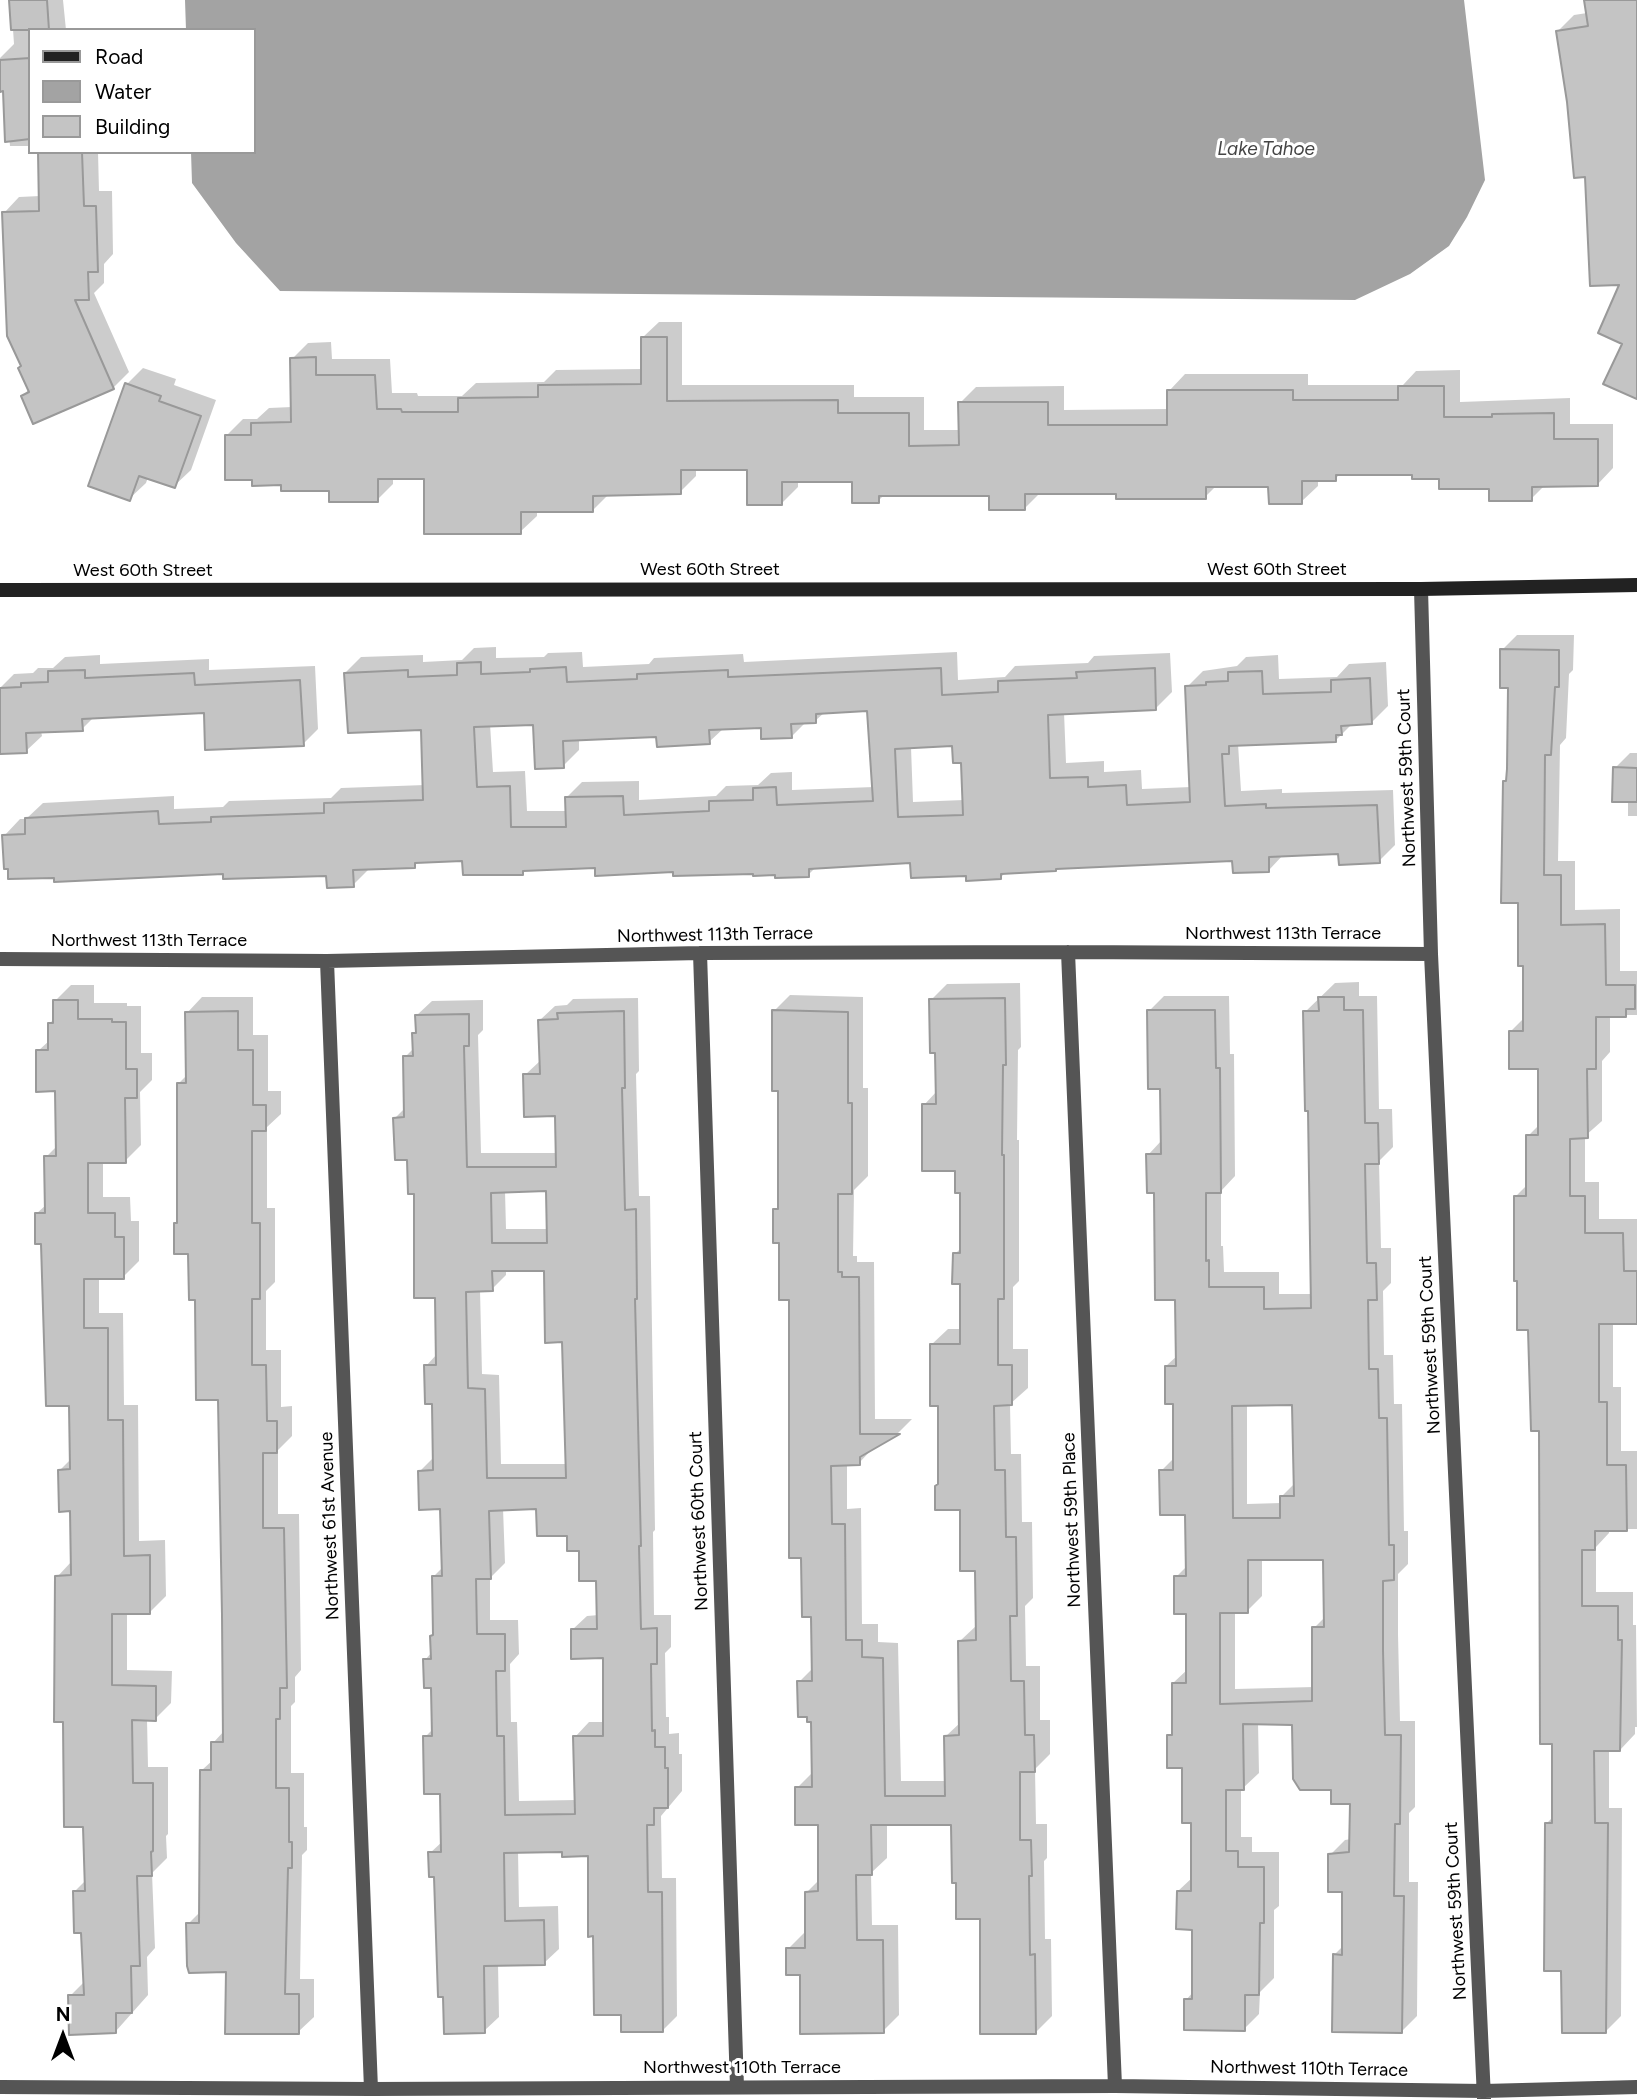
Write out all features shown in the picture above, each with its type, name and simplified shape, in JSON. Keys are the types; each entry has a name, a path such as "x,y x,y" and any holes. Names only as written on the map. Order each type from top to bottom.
{"street":[{"name":"West 60th Street","path":"0,590 1421,589 1637,586"},
{"name":"Northwest 59th Court","path":"1421,589 1432,954 1484,2095"},
{"name":"Northwest 59th Place","path":"1068,952 1115,2086"},
{"name":"Northwest 113th Terrace","path":"0,959 327,961 700,953 1432,954"},
{"name":"Northwest 60th Court","path":"700,953 737,2087"},
{"name":"Northwest 61st Avenue","path":"327,961 371,2089"},
{"name":"Northwest 110th Terrace","path":"0,2087 371,2089 1115,2086 1484,2095 1637,2087"}],"water":[{"name":"Lake Tahoe","path":"185,0 1464,0 1485,180 1449,246 1410,274 1355,300 280,291 236,243 192,183 191,154 256,154 256,28 186,28"}],"building":[{"path":"9,0 47,0 49,28 11,30"},
{"path":"1584,0 1637,0 1637,399 1603,384 1622,344 1598,333 1619,285 1590,286 1585,177 1574,178 1567,102 1556,31 1588,26"},
{"path":"28,58 28,139 5,142 0,60"},
{"path":"38,154 82,154 84,206 96,206 98,272 88,272 89,300 75,300 114,389 33,424 21,396 29,392 7,336 2,212 39,211"},
{"path":"641,337 667,337 667,401 838,400 838,413 909,413 909,446 959,445 958,402 1048,402 1048,425 1167,425 1167,390 1293,390 1293,400 1398,400 1398,386 1444,386 1444,417 1554,413 1554,439 1598,439 1598,486 1532,487 1532,501 1489,501 1489,489 1439,489 1439,479 1412,479 1412,475 1336,475 1336,481 1302,481 1302,504 1269,504 1268,487 1206,487 1206,499 1116,499 1116,494 1025,494 1025,510 989,510 989,496 879,496 879,503 852,503 852,482 782,482 782,505 747,505 747,470 681,470 681,494 593,496 593,512 521,512 521,534 424,534 424,479 378,479 378,502 329,502 329,491 281,491 281,485 252,486 252,480 225,480 225,435 251,435 251,423 291,422 290,358 316,357 316,375 375,375 377,409 458,412 458,398 538,397 538,385 641,384"},
{"path":"125,383 161,396 159,401 201,416 175,488 139,476 130,501 88,486"},
{"path":"1500,649 1559,650 1559,687 1555,687 1551,755 1545,755 1544,875 1561,875 1561,925 1605,924 1606,985 1635,985 1635,1009 1626,1009 1626,1017 1596,1017 1596,1069 1587,1069 1588,1138 1570,1139 1570,1196 1585,1196 1585,1233 1623,1233 1624,1271 1637,1271 1637,1324 1599,1324 1599,1402 1607,1402 1607,1465 1626,1465 1627,1531 1595,1531 1595,1550 1582,1550 1582,1606 1618,1606 1618,1640 1622,1640 1620,1751 1594,1751 1595,1823 1608,1823 1606,2033 1562,2033 1561,1971 1544,1971 1545,1823 1552,1823 1552,1744 1540,1744 1539,1431 1531,1431 1528,1330 1517,1330 1517,1281 1514,1281 1514,1196 1526,1196 1526,1135 1538,1135 1538,1069 1509,1069 1509,1031 1523,1031 1523,966 1518,966 1518,903 1501,903 1508,688 1500,688"},
{"path":"481,662 481,674 566,667 567,682 637,679 637,674 728,670 728,677 941,668 942,695 998,692 998,681 1077,678 1076,672 1155,668 1156,710 1048,715 1050,778 1088,777 1088,787 1126,785 1127,805 1190,802 1185,686 1228,681 1228,672 1262,671 1263,694 1331,692 1331,680 1370,678 1372,724 1341,726 1342,735 1336,735 1336,742 1229,746 1229,754 1222,754 1225,806 1266,804 1266,808 1377,805 1380,863 1339,865 1338,854 1269,857 1269,872 1233,873 1232,861 1056,869 1001,874 1001,879 966,881 966,876 911,878 910,863 809,869 809,877 775,878 775,875 753,874 673,876 673,872 595,876 595,868 523,871 523,875 463,875 462,861 415,863 415,868 353,870 354,887 327,888 326,876 223,879 223,874 54,882 54,878 8,879 8,869 4,869 2,835 25,834 25,818 158,811 159,824 211,822 211,817 324,813 324,803 423,800 421,730 348,733 344,673 408,670 408,677 457,675 457,663","holes":["867,711 873,801 777,805 776,787 753,788 753,800 709,801 709,811 624,815 623,796 565,797 566,827 511,827 510,786 477,787 474,727 533,725 535,769 564,768 563,741 656,737 657,747 710,744 709,730 761,728 761,739 792,738 791,724 816,723 816,714","952,746 953,763 961,763 963,815 898,817 895,749"]},
{"path":"85,670 85,678 194,673 195,685 300,680 304,746 205,750 204,713 82,719 83,731 26,733 27,753 0,754 0,688 21,687 21,683 48,682 48,671"},
{"path":"1613,767 1637,768 1637,802 1612,802"},
{"path":"1318,997 1344,997 1344,1010 1363,1010 1365,1123 1378,1123 1379,1164 1365,1164 1367,1263 1376,1263 1377,1300 1368,1300 1369,1369 1378,1369 1379,1418 1387,1418 1389,1545 1394,1545 1394,1580 1383,1581 1383,1650 1385,1735 1401,1735 1400,1824 1395,1824 1394,1896 1404,1896 1402,2033 1332,2032 1333,1954 1342,1955 1342,1892 1328,1892 1328,1854 1349,1852 1350,1804 1331,1804 1331,1790 1300,1790 1293,1779 1292,1725 1243,1724 1244,1790 1226,1790 1226,1851 1238,1851 1238,1867 1264,1867 1264,1923 1260,1923 1259,1995 1245,1995 1245,2031 1184,2030 1184,1999 1192,1999 1192,1930 1176,1929 1177,1891 1191,1891 1191,1823 1182,1823 1182,1768 1167,1768 1167,1735 1172,1735 1172,1683 1186,1683 1186,1614 1174,1614 1174,1576 1186,1576 1185,1515 1160,1515 1159,1470 1173,1470 1173,1404 1165,1404 1165,1366 1176,1366 1175,1300 1155,1300 1154,1193 1147,1193 1146,1154 1161,1154 1160,1089 1148,1089 1147,1010 1215,1010 1216,1068 1220,1068 1221,1193 1206,1193 1206,1261 1209,1260 1209,1287 1264,1287 1264,1309 1311,1308 1308,1111 1305,1111 1303,1011 1319,1011","holes":["1292,1405 1294,1496 1280,1496 1280,1518 1233,1518 1232,1406","1248,1560 1323,1560 1324,1627 1312,1627 1312,1701 1220,1704 1220,1613 1248,1613"]},
{"path":"1005,998 1006,1065 1003,1065 1002,1155 1004,1299 998,1299 998,1365 1012,1365 1012,1405 994,1406 995,1470 1005,1470 1006,1537 1016,1537 1017,1616 1010,1616 1011,1681 1024,1681 1025,1735 1034,1735 1035,1772 1020,1772 1020,1840 1031,1840 1030,1955 1035,1954 1036,2034 980,2034 980,1919 956,1919 951,1825 871,1825 872,1875 856,1875 857,1940 883,1940 884,2033 800,2034 800,1975 786,1975 786,1948 805,1948 805,1892 818,1891 818,1825 795,1825 795,1787 812,1787 811,1722 807,1722 807,1717 798,1717 797,1681 812,1681 811,1617 802,1617 801,1558 789,1558 789,1300 779,1300 779,1243 773,1243 773,1209 778,1209 778,1091 772,1091 772,1010 848,1012 852,1194 838,1194 838,1272 842,1272 842,1277 859,1277 860,1434 900,1434 860,1457 860,1465 831,1466 832,1524 845,1524 846,1640 862,1640 862,1657 883,1658 885,1796 945,1796 944,1736 959,1735 958,1641 976,1640 975,1571 960,1571 960,1510 935,1510 935,1486 938,1484 938,1406 930,1406 930,1344 960,1344 960,1284 952,1284 953,1253 960,1253 960,1193 955,1193 955,1171 922,1171 922,1104 936,1104 935,1053 930,1053 929,999"},
{"path":"53,1000 78,1000 78,1019 112,1019 112,1022 126,1022 126,1069 137,1069 137,1098 125,1098 126,1163 88,1163 88,1213 115,1213 115,1237 124,1237 124,1279 84,1279 84,1328 108,1328 108,1420 123,1420 124,1556 150,1555 150,1614 112,1614 112,1685 156,1686 156,1721 132,1720 133,1783 153,1783 153,1851 152,1876 137,1876 140,1966 131,1966 132,2013 116,2013 116,2033 69,2035 68,1995 84,1995 81,1933 74,1933 73,1891 85,1891 83,1827 64,1827 63,1722 54,1722 55,1576 71,1575 70,1511 59,1512 58,1470 70,1469 69,1406 46,1406 41,1244 35,1244 35,1213 45,1213 44,1156 56,1156 55,1091 36,1092 36,1050 48,1050 48,1023 53,1023"},
{"path":"238,1011 238,1050 253,1050 253,1105 266,1105 266,1131 252,1131 252,1223 260,1223 260,1299 252,1299 252,1365 266,1365 267,1421 277,1421 277,1453 263,1453 263,1528 284,1528 287,1688 280,1688 280,1719 276,1719 276,1788 289,1788 292,1868 288,1868 285,1994 299,1994 299,2034 225,2034 226,1972 189,1973 187,1966 186,1923 199,1923 200,1770 211,1770 211,1742 223,1742 222,1615 218,1400 196,1400 195,1300 189,1300 188,1254 174,1254 174,1223 177,1223 177,1083 186,1083 185,1012"},
{"path":"624,1011 625,1088 622,1088 625,1210 636,1209 641,1629 657,1628 657,1664 651,1664 652,1731 655,1730 655,1747 665,1747 665,1768 668,1768 668,1808 654,1808 654,1825 647,1825 648,1892 662,1892 663,2032 621,2032 621,2015 594,2015 593,1936 588,1937 588,1856 562,1857 562,1852 504,1853 505,1921 544,1920 545,1965 484,1966 485,2033 444,2034 443,1997 438,1997 434,1877 429,1877 428,1852 441,1852 440,1794 424,1794 423,1736 432,1736 431,1688 424,1688 423,1659 431,1659 432,1576 442,1576 440,1509 419,1510 418,1471 433,1470 432,1404 425,1404 424,1365 436,1365 435,1298 414,1298 414,1194 408,1194 407,1160 395,1160 393,1118 404,1117 403,1056 413,1056 412,1033 416,1033 415,1015 469,1014 469,1046 464,1046 467,1167 556,1167 555,1116 524,1117 523,1074 540,1074 538,1020 558,1019 557,1013","holes":["546,1191 547,1243 492,1243 491,1193","492,1271 544,1271 545,1343 562,1342 566,1478 487,1478 485,1389 468,1388 466,1292 493,1291","536,1509 537,1536 567,1536 567,1551 579,1551 579,1581 596,1581 597,1629 571,1629 571,1659 603,1658 603,1736 573,1736 575,1814 505,1815 504,1736 497,1736 496,1671 505,1671 505,1634 477,1634 476,1579 491,1579 489,1511"]}]}
